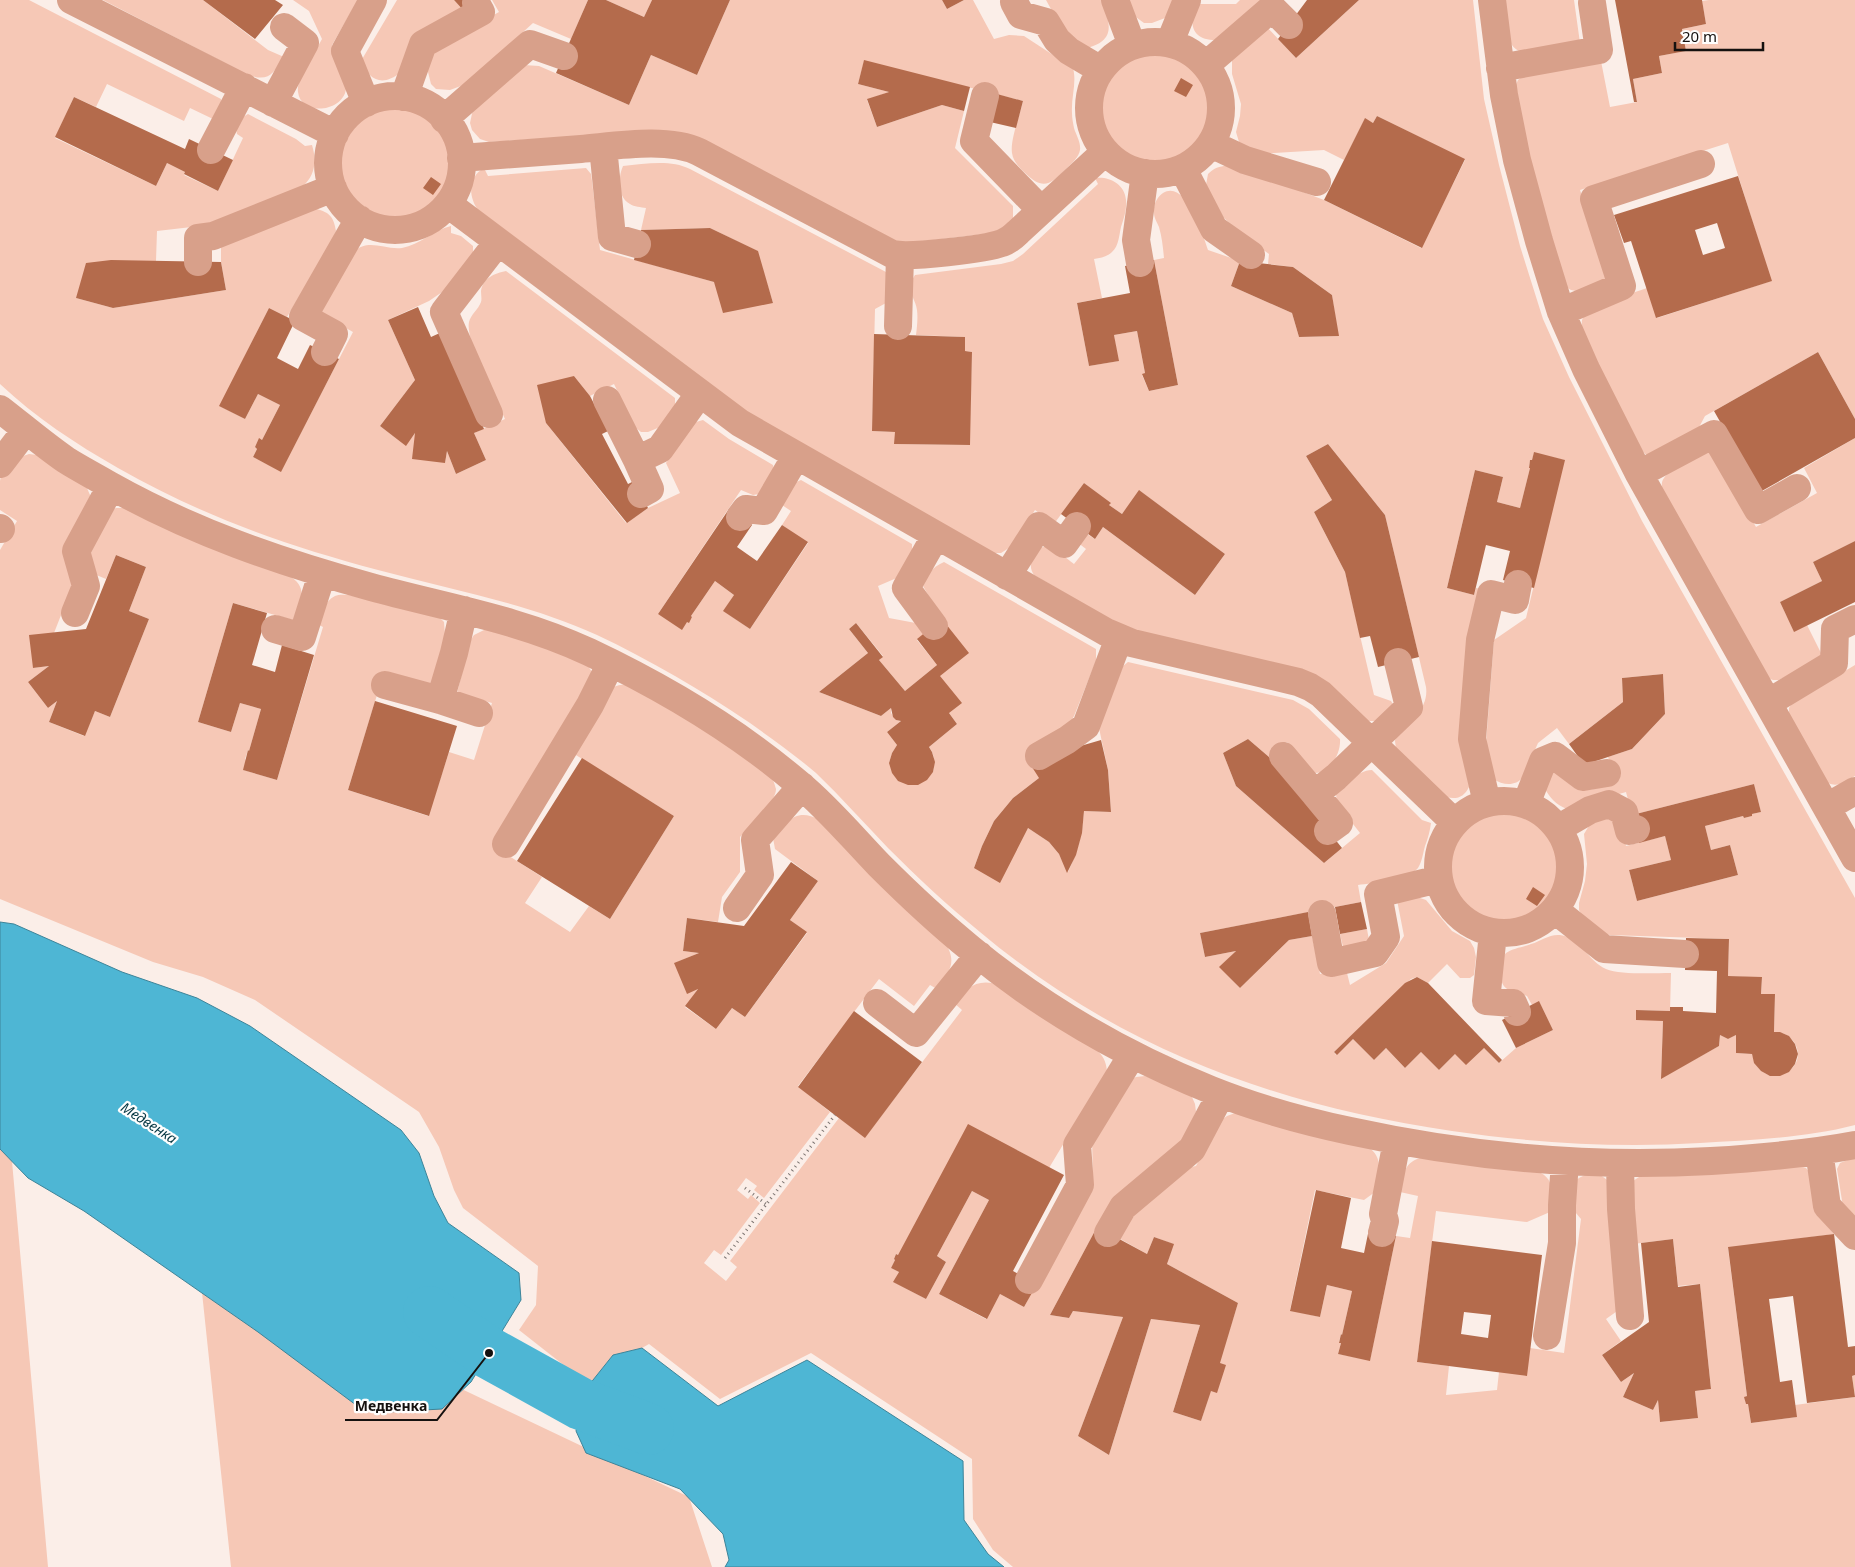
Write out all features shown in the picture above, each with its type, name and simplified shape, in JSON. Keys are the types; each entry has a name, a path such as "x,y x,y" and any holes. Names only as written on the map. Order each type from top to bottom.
{"street":[{"path":"71,0 335,134"},
{"path":"366,103 345,51 374,0"},
{"path":"1115,0 1132,45"},
{"path":"1170,42 1187,0"},
{"path":"1492,0 1504,96 1517,160 1561,312 1586,369 1639,474 1855,858"},
{"path":"1014,2 1021,15 1046,22 1056,40 1068,51 1100,70"},
{"path":"404,97 423,44 481,12 476,3"},
{"path":"1500,68 1599,50 1592,3"},
{"path":"1206,65 1272,8 1288,25"},
{"path":"273,102 305,43 284,27"},
{"path":"1170,42 1196,55 1214,76 1222,104 1219,126 1211,144 1194,163 1171,173 1136,172 1120,165 1105,152 1097,140 1090,123 1091,88 1100,70 1109,59 1123,49 1139,43 1170,42"},
{"path":"444,119 530,44 564,56"},
{"path":"211,150 244,87"},
{"path":"387,96 404,97 421,102 436,110 448,123 457,138 462,158 461,172 456,189 448,204 435,217 420,225 403,229 385,229 359,219 341,203 333,188 329,171 329,153 335,134 342,121 355,110 366,103 387,96"},
{"path":"985,96 974,141 1041,210"},
{"path":"462,158 603,147 670,144 690,148 885,250 900,256 997,245 1012,238 1105,152"},
{"path":"1211,144 1245,160 1317,182"},
{"path":"603,147 612,237 637,244"},
{"path":"1561,312 1622,286 1594,199 1701,164"},
{"path":"1183,169 1214,229 1251,254"},
{"path":"1140,263 1136,240 1145,173"},
{"path":"198,262 198,238 213,236 333,188"},
{"path":"448,204 740,423 1007,576 1118,638 1310,686 1321,694 1454,822"},
{"path":"324,352 334,334 304,317 359,219"},
{"path":"489,414 434,317 498,242"},
{"path":"898,326 900,256"},
{"path":"636,460 660,449 700,393"},
{"path":"607,400 650,489 641,494"},
{"path":"0,409 70,463 158,511 213,536 245,549 322,574 510,622 588,652 671,695 762,754 802,786 921,906 979,955 1057,1013 1132,1055 1221,1094 1293,1117 1397,1141 1476,1153 1565,1161 1620,1164 1732,1160 1820,1151 1855,1145"},
{"path":"0,464 26,430"},
{"path":"1639,474 1714,434 1758,510 1797,488"},
{"path":"740,517 746,509 764,511 796,456"},
{"path":"75,614 94,589 76,551 111,486"},
{"path":"1007,576 1039,526 1064,544 1077,526"},
{"path":"934,626 906,588 936,535"},
{"path":"275,629 300,644 322,574"},
{"path":"1487,803 1472,739 1480,640 1491,594 1514,600 1518,584"},
{"path":"440,700 454,654 464,610"},
{"path":"1768,703 1834,663 1839,621"},
{"path":"1039,756 1067,740 1086,726 1118,638"},
{"path":"1315,794 1336,777 1409,708 1398,662"},
{"path":"506,844 590,705 611,664"},
{"path":"385,685 478,713"},
{"path":"1284,756 1338,823 1328,831"},
{"path":"1526,804 1543,761 1555,756 1572,760 1583,777 1607,773"},
{"path":"737,908 768,880 755,840 802,786"},
{"path":"1827,807 1855,791"},
{"path":"1498,800 1516,801 1526,804 1547,815 1559,828 1567,844 1571,861 1570,878 1565,895 1555,910 1543,922 1528,930 1510,933 1493,932 1476,927 1462,918 1450,905 1442,890 1439,879 1439,855 1444,839 1454,822 1466,812 1487,803 1498,800"},
{"path":"1559,828 1590,810 1609,804 1624,812 1629,831 1636,829"},
{"path":"1322,914 1331,963 1375,953 1386,936 1372,914 1378,894 1439,879"},
{"path":"1555,910 1604,950 1685,954"},
{"path":"1493,932 1486,1001 1513,1003 1517,1012"},
{"path":"878,1002 916,1033 979,955"},
{"path":"1029,1280 1080,1185 1077,1145 1132,1055"},
{"path":"1108,1233 1123,1208 1192,1149 1221,1094"},
{"path":"1382,1232 1385,1221 1383,1214 1397,1141"},
{"path":"1820,1151 1827,1206 1855,1236"},
{"path":"1547,1336 1562,1243 1565,1161"},
{"path":"1620,1164 1621,1210 1635,1268 1630,1316"}],"path":[{"path":"725,1258 835,1115"},
{"path":"746,1188 766,1204"}],"shaded area":[{"path":"0,0 29,0 221,99 221,105 213,119 190,108 184,121 107,84 96,107 74,97 55,138 156,186 167,163 185,172 184,175 218,191 243,138 237,134 236,129 243,117 248,114 296,139 305,146 312,145 314,168 310,178 302,187 209,225 157,231 156,261 76,298 113,308 226,290 221,262 221,245 316,209 328,214 334,222 336,231 330,245 287,317 269,308 220,406 245,419 258,394 280,405 262,440 259,439 253,457 281,471 353,332 319,313 354,252 359,248 371,245 402,248 451,226 451,233 461,236 473,246 473,256 448,288 429,301 388,320 415,380 380,426 406,445 415,433 445,463 447,451 456,474 486,460 474,433 505,419 476,356 469,331 469,322 481,302 481,291 484,283 494,275 506,271 675,398 675,406 660,427 648,432 641,432 632,421 614,384 590,396 574,376 546,423 626,523 648,508 680,493 666,463 691,426 696,422 703,420 729,439 773,465 774,471 759,494 753,495 741,490 658,614 689,622 691,616 715,581 734,595 724,611 750,629 808,543 782,525 791,511 779,503 794,483 801,480 912,544 912,553 899,577 878,586 889,618 921,624 927,632 917,640 937,665 905,691 879,660 883,656 856,623 849,629 868,653 819,692 881,716 891,708 891,713 896,720 901,721 887,732 897,745 889,763 933,772 934,759 929,747 957,724 949,713 940,676 942,619 923,586 930,572 940,564 944,562 1096,649 1096,661 1074,716 1039,778 1013,798 994,821 974,868 1028,828 1049,842 1059,854 1068,872 1079,843 1084,811 1111,812 1108,770 1099,728 1123,666 1128,662 1293,700 1309,709 1340,739 1339,750 1334,761 1326,769 1315,773 1308,769 1287,742 1269,757 1248,739 1223,753 1236,786 1324,863 1360,833 1337,803 1336,794 1352,778 1366,771 1372,770 1422,820 1431,823 1430,829 1418,868 1399,878 1358,885 1361,902 1200,933 1205,957 1236,951 1220,967 1240,988 1289,940 1312,936 1320,974 1346,969 1350,985 1386,963 1404,936 1397,900 1417,897 1426,900 1452,931 1470,941 1476,957 1474,975 1470,978 1460,978 1447,964 1428,983 1417,977 1411,979 1334,1052 1336,1055 1353,1039 1374,1060 1386,1048 1405,1068 1421,1052 1439,1070 1455,1054 1484,1048 1499,1063 1516,1048 1553,1030 1539,1002 1532,1005 1527,996 1510,991 1503,985 1501,975 1502,960 1506,953 1512,950 1560,935 1573,940 1594,961 1606,969 1628,973 1671,973 1670,1011 1636,1010 1663,1021 1661,1078 1719,1046 1720,1035 1728,1039 1736,1035 1736,1053 1752,1054 1757,1066 1765,1073 1774,1076 1784,1074 1791,1069 1796,1061 1798,1052 1790,1037 1783,1033 1774,1032 1775,994 1761,994 1762,978 1728,976 1729,939 1604,934 1586,922 1579,910 1587,864 1584,834 1590,824 1604,816 1619,822 1626,846 1665,836 1671,860 1629,870 1637,901 1738,875 1730,845 1711,850 1705,826 1743,816 1744,818 1752,816 1752,814 1761,812 1754,784 1632,815 1626,792 1567,809 1556,803 1548,794 1544,787 1553,769 1586,790 1616,783 1608,757 1632,749 1665,714 1663,674 1622,678 1623,702 1569,744 1557,728 1538,743 1520,780 1513,784 1505,784 1493,779 1485,756 1494,640 1526,618 1564,460 1534,453 1532,460 1530,460 1530,468 1520,508 1497,502 1503,477 1475,470 1447,588 1474,595 1476,588 1481,589 1469,787 1460,797 1446,797 1396,749 1396,735 1422,708 1425,702 1426,687 1385,515 1328,444 1306,456 1332,500 1314,512 1345,572 1374,695 1391,701 1394,706 1375,721 1368,721 1123,627 1034,575 1031,565 1039,548 1049,547 1074,564 1086,549 1077,542 1084,532 1095,539 1103,527 1195,595 1225,554 1140,491 1122,514 1084,483 1054,524 1035,510 1012,546 1001,553 994,553 756,419 478,210 472,199 472,182 475,176 484,168 488,176 586,168 591,174 600,250 714,282 773,303 757,251 710,228 641,230 646,208 632,205 623,197 620,176 623,166 666,163 690,169 886,272 886,303 875,309 872,431 895,432 895,444 969,445 972,352 965,351 964,337 916,335 917,310 910,289 915,275 1013,261 1023,254 1098,184 1095,178 1106,178 1115,182 1123,190 1126,207 1116,247 1108,255 1094,259 1102,298 1077,303 1089,366 1118,361 1114,335 1137,331 1145,373 1142,375 1149,391 1178,385 1154,260 1164,258 1160,231 1154,215 1155,204 1163,193 1171,191 1179,194 1186,201 1198,222 1208,250 1240,261 1231,286 1292,313 1299,337 1338,336 1332,295 1293,267 1268,264 1269,254 1240,233 1223,217 1206,185 1208,174 1215,168 1223,166 1240,168 1324,200 1421,248 1465,160 1377,116 1373,123 1365,119 1344,160 1324,150 1258,154 1239,142 1236,132 1241,104 1232,74 1232,60 1266,26 1296,58 1359,0 1473,0 1484,99 1520,246 1543,319 1569,377 1642,521 1855,898 1855,1125 1817,1133 1778,1138 1669,1144 1607,1145 1514,1139 1387,1120 1323,1105 1261,1087 1201,1065 1143,1039 1087,1008 1033,973 980,932 933,891 808,766 750,723 656,665 597,635 544,614 344,560 245,528 181,501 102,459 42,419 0,384"},
{"path":"103,0 203,0 268,50 284,57 277,68 266,77 261,78 248,75"},
{"path":"293,0 358,0 332,45 344,73 346,89 338,103 330,107 314,108 306,105 301,100 298,92 303,73 322,39 309,11"},
{"path":"397,0 454,0 464,11 401,72 388,79 377,80 368,73 361,61"},
{"path":"492,0 588,0 571,39 533,23 466,84 450,90 436,89 431,84 427,68 433,49 499,12"},
{"path":"606,0 652,0 644,17"},
{"path":"730,0 942,0 947,9 964,0 973,0 994,39 1009,35 1024,36 1073,68 1072,117 1080,144 1079,153 1073,162 1051,182 1041,184 1036,182 1018,166 1012,153 1014,135 1023,101 864,61 858,84 889,92 867,100 877,127 942,105 964,111 955,148 1013,206 1013,219 1010,223 993,233 908,243 897,242 694,136 671,131 489,142 480,139 472,130 470,123 473,109 524,65 539,66 629,105 651,55 697,75"},
{"path":"1046,0 1101,0 1107,16 1109,29 1107,35 1097,45 1087,48 1067,38"},
{"path":"1127,0 1176,0 1165,18 1152,23 1144,23 1133,15"},
{"path":"1240,0 1267,0 1218,40 1202,38 1194,30 1192,19 1196,4 1236,4"},
{"path":"1504,0 1574,0 1580,43 1519,51 1510,42 1508,36"},
{"path":"1855,0 1855,419 1818,352 1705,416 1697,431 1647,455 1640,448 1622,416 1582,328 1582,320 1588,312 1595,308 1647,288 1657,318 1771,281 1728,143 1580,190 1609,278 1576,291 1571,290 1566,287 1529,158 1515,87 1518,80 1524,75 1601,61 1610,107 1637,102 1633,79 1662,73 1659,56 1686,51 1682,29 1706,24 1702,1"},
{"path":"1155,54 1176,58 1193,70 1205,87 1209,108 1205,129 1193,146 1176,158 1155,162 1134,158 1117,146 1105,129 1101,108 1105,87 1117,70 1134,58"},
{"path":"395,109 416,113 433,125 445,142 449,163 445,184 433,201 416,213 395,217 374,213 357,201 345,184 341,163 345,142 357,125 374,113"},
{"path":"1855,438 1855,541 1813,562 1822,581 1780,602 1794,631 1807,625 1823,657 1779,680 1773,680 1768,678 1662,490 1662,481 1673,470 1712,449 1756,527 1817,493 1804,468"},
{"path":"29,454 37,455 87,488 90,495 74,582 54,633 33,668 49,666 28,682 48,708 57,701 49,722 84,736 95,711 110,717 149,619 129,611 146,567 116,555 106,579 94,574 86,548 107,512 116,508 124,508 287,575 299,584 302,595 296,621 233,603 198,722 231,732 240,703 261,709 245,759 244,770 277,780 323,627 319,625 322,613 328,601 335,596 355,596 370,599 440,618 444,622 445,635 432,685 384,672 348,790 428,816 449,752 474,760 492,703 457,693 470,641 474,635 486,629 547,647 588,666 592,672 582,701 492,845 542,877 525,903 570,932 589,906 610,919 674,816 571,752 610,689 618,685 624,685 653,698 724,743 762,770 774,782 775,795 772,801 740,837 740,872 722,897 718,922 687,918 683,951 699,953 675,963 698,989 685,1007 716,1029 732,1008 745,1017 807,933 790,920 818,881 775,849 773,838 793,818 805,815 820,820 945,942 951,956 951,962 948,972 937,989 930,985 914,1006 879,979 798,1086 830,1112 764,1198 754,1190 757,1186 746,1178 737,1190 748,1199 751,1195 760,1203 721,1255 714,1250 704,1263 726,1281 737,1267 730,1261 839,1118 865,1137 962,1010 954,1003 970,987 986,982 992,983 1095,1049 1104,1058 1107,1071 1049,1168 1015,1149 898,1255 896,1254 891,1268 899,1272 894,1282 926,1299 946,1262 937,1256 972,1191 989,1200 939,1294 986,1319 1000,1294 1024,1307 1093,1178 1092,1139 1128,1081 1136,1077 1145,1076 1186,1092 1192,1097 1195,1104 1196,1112 1178,1152 1097,1227 1050,1315 1069,1318 1073,1311 1123,1317 1078,1436 1109,1455 1151,1319 1200,1325 1173,1412 1201,1421 1238,1303 1167,1264 1173,1244 1154,1237 1147,1254 1115,1236 1128,1212 1182,1169 1196,1166 1220,1121 1227,1116 1235,1113 1371,1149 1378,1158 1379,1169 1375,1192 1364,1200 1315,1190 1290,1310 1320,1317 1327,1285 1352,1291 1339,1342 1341,1343 1338,1354 1370,1360 1396,1236 1410,1238 1418,1196 1400,1192 1403,1176 1410,1163 1420,1158 1536,1171 1547,1178 1552,1193 1550,1212 1527,1222 1436,1211 1417,1362 1449,1366 1446,1395 1497,1390 1499,1372 1530,1348 1564,1353 1581,1219 1570,1206 1576,1180 1592,1174 1604,1178 1608,1181 1620,1309 1606,1319 1621,1341 1602,1355 1621,1382 1634,1373 1623,1397 1653,1410 1658,1400 1660,1422 1698,1418 1695,1391 1711,1389 1700,1284 1678,1286 1673,1239 1633,1244 1633,1181 1647,1175 1800,1166 1806,1168 1810,1173 1818,1214 1834,1234 1728,1248 1747,1396 1745,1397 1751,1423 1796,1417 1795,1405 1855,1397 1855,1567 1013,1567 993,1550 973,1519 972,1459 811,1353 720,1399 649,1344 642,1348 613,1355 589,1385 519,1330 536,1305 538,1266 463,1208 454,1190 439,1147 419,1112 255,1000 203,977 153,962 0,899 0,550 17,521 0,510 0,481 4,472 11,464"},
{"path":"1855,665 1855,776 1835,785 1828,783 1789,715 1789,708 1792,703"},
{"path":"1504,813 1525,817 1542,829 1554,846 1558,867 1554,888 1542,905 1525,917 1504,921 1483,917 1466,905 1454,888 1450,867 1454,846 1466,829 1483,817"},
{"path":"1367,929 1370,946 1344,951 1340,934"},
{"path":"0,1137 11,1150 48,1567 0,1567"},
{"path":"1855,1157 1855,1221 1843,1207 1837,1169 1840,1163"},
{"path":"199,1264 689,1497 712,1567 231,1567"},
{"path":"1855,1375 1855,1397 1852,1376"}],"water":[{"path":"0,922 14,924 122,972 197,998 250,1026 401,1130 419,1153 434,1196 448,1223 519,1273 521,1300 471,1382 442,1409 387,1412 364,1411 258,1332 84,1211 28,1178 0,1149"},
{"path":"642,1348 718,1406 807,1360 963,1461 964,1520 988,1554 1004,1567 725,1567 729,1560 723,1534 680,1489 586,1453 576,1431 581,1404 589,1385 613,1355"}],"building":[{"path":"203,0 275,0 283,5 255,39"},
{"path":"454,0 481,0 464,11"},
{"path":"588,0 606,0 644,17 652,0 730,0 697,75 651,55 629,105 556,73"},
{"path":"942,0 964,0 947,9"},
{"path":"1307,0 1359,0 1296,58 1278,39"},
{"path":"1615,0 1702,0 1706,24 1682,29 1686,51 1659,56 1662,73 1633,79 1637,102 1634,102"},
{"path":"864,60 970,87 964,111 942,105 877,127 867,99 889,92 858,84"},
{"path":"1181,78 1193,85 1186,97 1174,91"},
{"path":"997,94 1023,101 1016,128 990,122"},
{"path":"74,97 185,149 189,139 233,160 218,191 167,163 156,186 55,137"},
{"path":"1377,116 1465,159 1422,248 1324,200 1365,118 1373,123"},
{"path":"1738,176 1772,281 1656,318 1631,241 1624,243 1614,215","holes":["1717,223 1725,248 1703,255 1695,230"]},
{"path":"431,177 441,184 433,195 423,188"},
{"path":"710,228 758,251 773,303 723,313 714,282 634,260 641,230"},
{"path":"111,260 221,262 226,290 113,308 76,298 86,263"},
{"path":"1154,260 1178,385 1149,391 1142,374 1145,373 1137,331 1114,335 1119,361 1089,366 1077,303 1130,293 1125,266"},
{"path":"1240,261 1293,267 1332,295 1339,336 1299,337 1292,313 1231,286"},
{"path":"418,307 431,337 442,332 484,429 474,433 486,460 456,474 447,451 445,463 412,459 415,433 406,446 380,426 415,380 388,320"},
{"path":"269,308 295,321 277,358 298,369 310,345 339,359 281,472 253,457 259,438 262,440 280,405 258,394 245,419 219,406"},
{"path":"874,334 965,337 965,351 972,352 970,445 894,444 895,432 872,431"},
{"path":"1818,352 1855,419 1855,438 1760,492 1714,411"},
{"path":"574,376 590,396 608,431 602,434 628,484 634,481 648,508 627,523 546,423 537,385"},
{"path":"1328,444 1385,515 1419,657 1378,667 1370,636 1360,638 1345,572 1314,512 1332,500 1306,456"},
{"path":"1534,452 1565,460 1534,588 1503,580 1510,551 1486,545 1474,595 1447,588 1475,470 1503,477 1497,502 1520,508 1530,468 1530,460 1532,460"},
{"path":"1084,483 1111,503 1109,505 1122,514 1139,490 1225,554 1195,595 1103,527 1095,539 1061,514"},
{"path":"729,509 752,525 737,547 757,561 782,525 808,542 750,629 723,611 734,595 715,581 691,616 689,623 687,622 682,630 658,614"},
{"path":"1855,541 1855,602 1794,632 1780,602 1822,581 1813,562"},
{"path":"116,555 146,567 129,611 149,619 110,717 95,711 85,736 49,722 57,701 48,708 28,682 49,666 33,668 29,635 86,629"},
{"path":"233,603 267,613 252,665 275,672 282,645 314,655 277,780 243,770 261,709 240,703 231,732 198,722"},
{"path":"942,619 969,653 940,676 962,703 949,713 957,724 929,747 935,762 933,772 927,780 918,785 908,785 898,781 892,773 889,763 897,745 887,732 901,721 893,717 891,708 881,716 819,692 868,653 849,629 856,623 883,657 879,660 905,691 937,665 917,639"},
{"path":"1663,674 1665,714 1632,749 1584,765 1569,744 1623,702 1622,678"},
{"path":"375,701 457,726 429,816 348,790"},
{"path":"1248,739 1269,757 1342,848 1324,863 1236,786 1223,753"},
{"path":"1101,740 1108,770 1111,812 1084,811 1082,833 1076,855 1067,873 1059,854 1049,842 1028,828 1000,883 974,868 994,821 1013,798 1039,778 1032,767 1077,747"},
{"path":"582,758 674,816 610,919 517,861"},
{"path":"1754,784 1761,812 1744,818 1743,816 1705,826 1711,850 1730,845 1738,875 1637,901 1629,870 1671,860 1665,836 1639,843 1632,815"},
{"path":"791,862 818,881 790,920 807,932 745,1017 732,1008 716,1029 685,1006 698,989 687,994 674,963 699,953 683,951 687,918 744,926"},
{"path":"1533,887 1545,895 1537,906 1526,899"},
{"path":"1361,902 1367,929 1340,934 1335,907"},
{"path":"1308,912 1312,936 1289,940 1240,988 1219,967 1236,951 1205,957 1200,933"},
{"path":"1686,938 1729,939 1728,976 1762,977 1761,994 1775,994 1774,1032 1780,1032 1789,1036 1795,1044 1798,1054 1795,1064 1789,1072 1780,1076 1770,1076 1761,1071 1754,1063 1752,1054 1736,1053 1736,1035 1728,1039 1720,1035 1719,1046 1661,1079 1663,1021 1636,1020 1636,1010 1670,1011 1670,1007 1683,1007 1683,1011 1716,1013 1717,971 1685,970"},
{"path":"1417,977 1428,983 1502,1060 1499,1063 1484,1048 1466,1065 1455,1054 1439,1070 1421,1052 1405,1068 1386,1048 1374,1060 1353,1039 1337,1055 1334,1052 1405,983"},
{"path":"1539,1001 1553,1030 1516,1048 1502,1020"},
{"path":"854,1011 922,1062 865,1138 798,1087"},
{"path":"968,1124 1064,1175 1013,1271 1037,1284 1024,1307 1000,1294 987,1319 939,1294 989,1200 972,1191 937,1256 946,1262 926,1299 893,1282 899,1272 891,1268 896,1254 898,1255"},
{"path":"1316,1190 1351,1198 1341,1248 1364,1253 1369,1229 1396,1236 1370,1361 1338,1354 1352,1291 1327,1285 1320,1317 1290,1311"},
{"path":"1097,1227 1147,1254 1154,1237 1174,1244 1167,1264 1238,1303 1220,1363 1226,1365 1217,1393 1211,1391 1201,1421 1173,1412 1200,1325 1151,1319 1109,1455 1078,1436 1123,1317 1073,1311 1069,1318 1050,1315"},
{"path":"1834,1234 1848,1347 1855,1346 1855,1375 1852,1376 1855,1397 1807,1403 1793,1296 1769,1299 1780,1382 1792,1380 1797,1417 1751,1423 1748,1404 1746,1404 1744,1397 1747,1396 1728,1247"},
{"path":"1673,1239 1678,1287 1700,1284 1711,1389 1695,1391 1698,1418 1660,1422 1658,1400 1653,1410 1623,1397 1634,1373 1621,1382 1602,1355 1649,1322 1641,1243"},
{"path":"1432,1241 1542,1255 1527,1376 1417,1362","holes":["1464,1312 1491,1315 1488,1338 1461,1334"]}],"waterway":[{"name":"Медвенка","path":"429,1312 489,1353 581,1404 648,1429"}],"place":[{"name":"Медвенка","path":"489,1353"}]}
